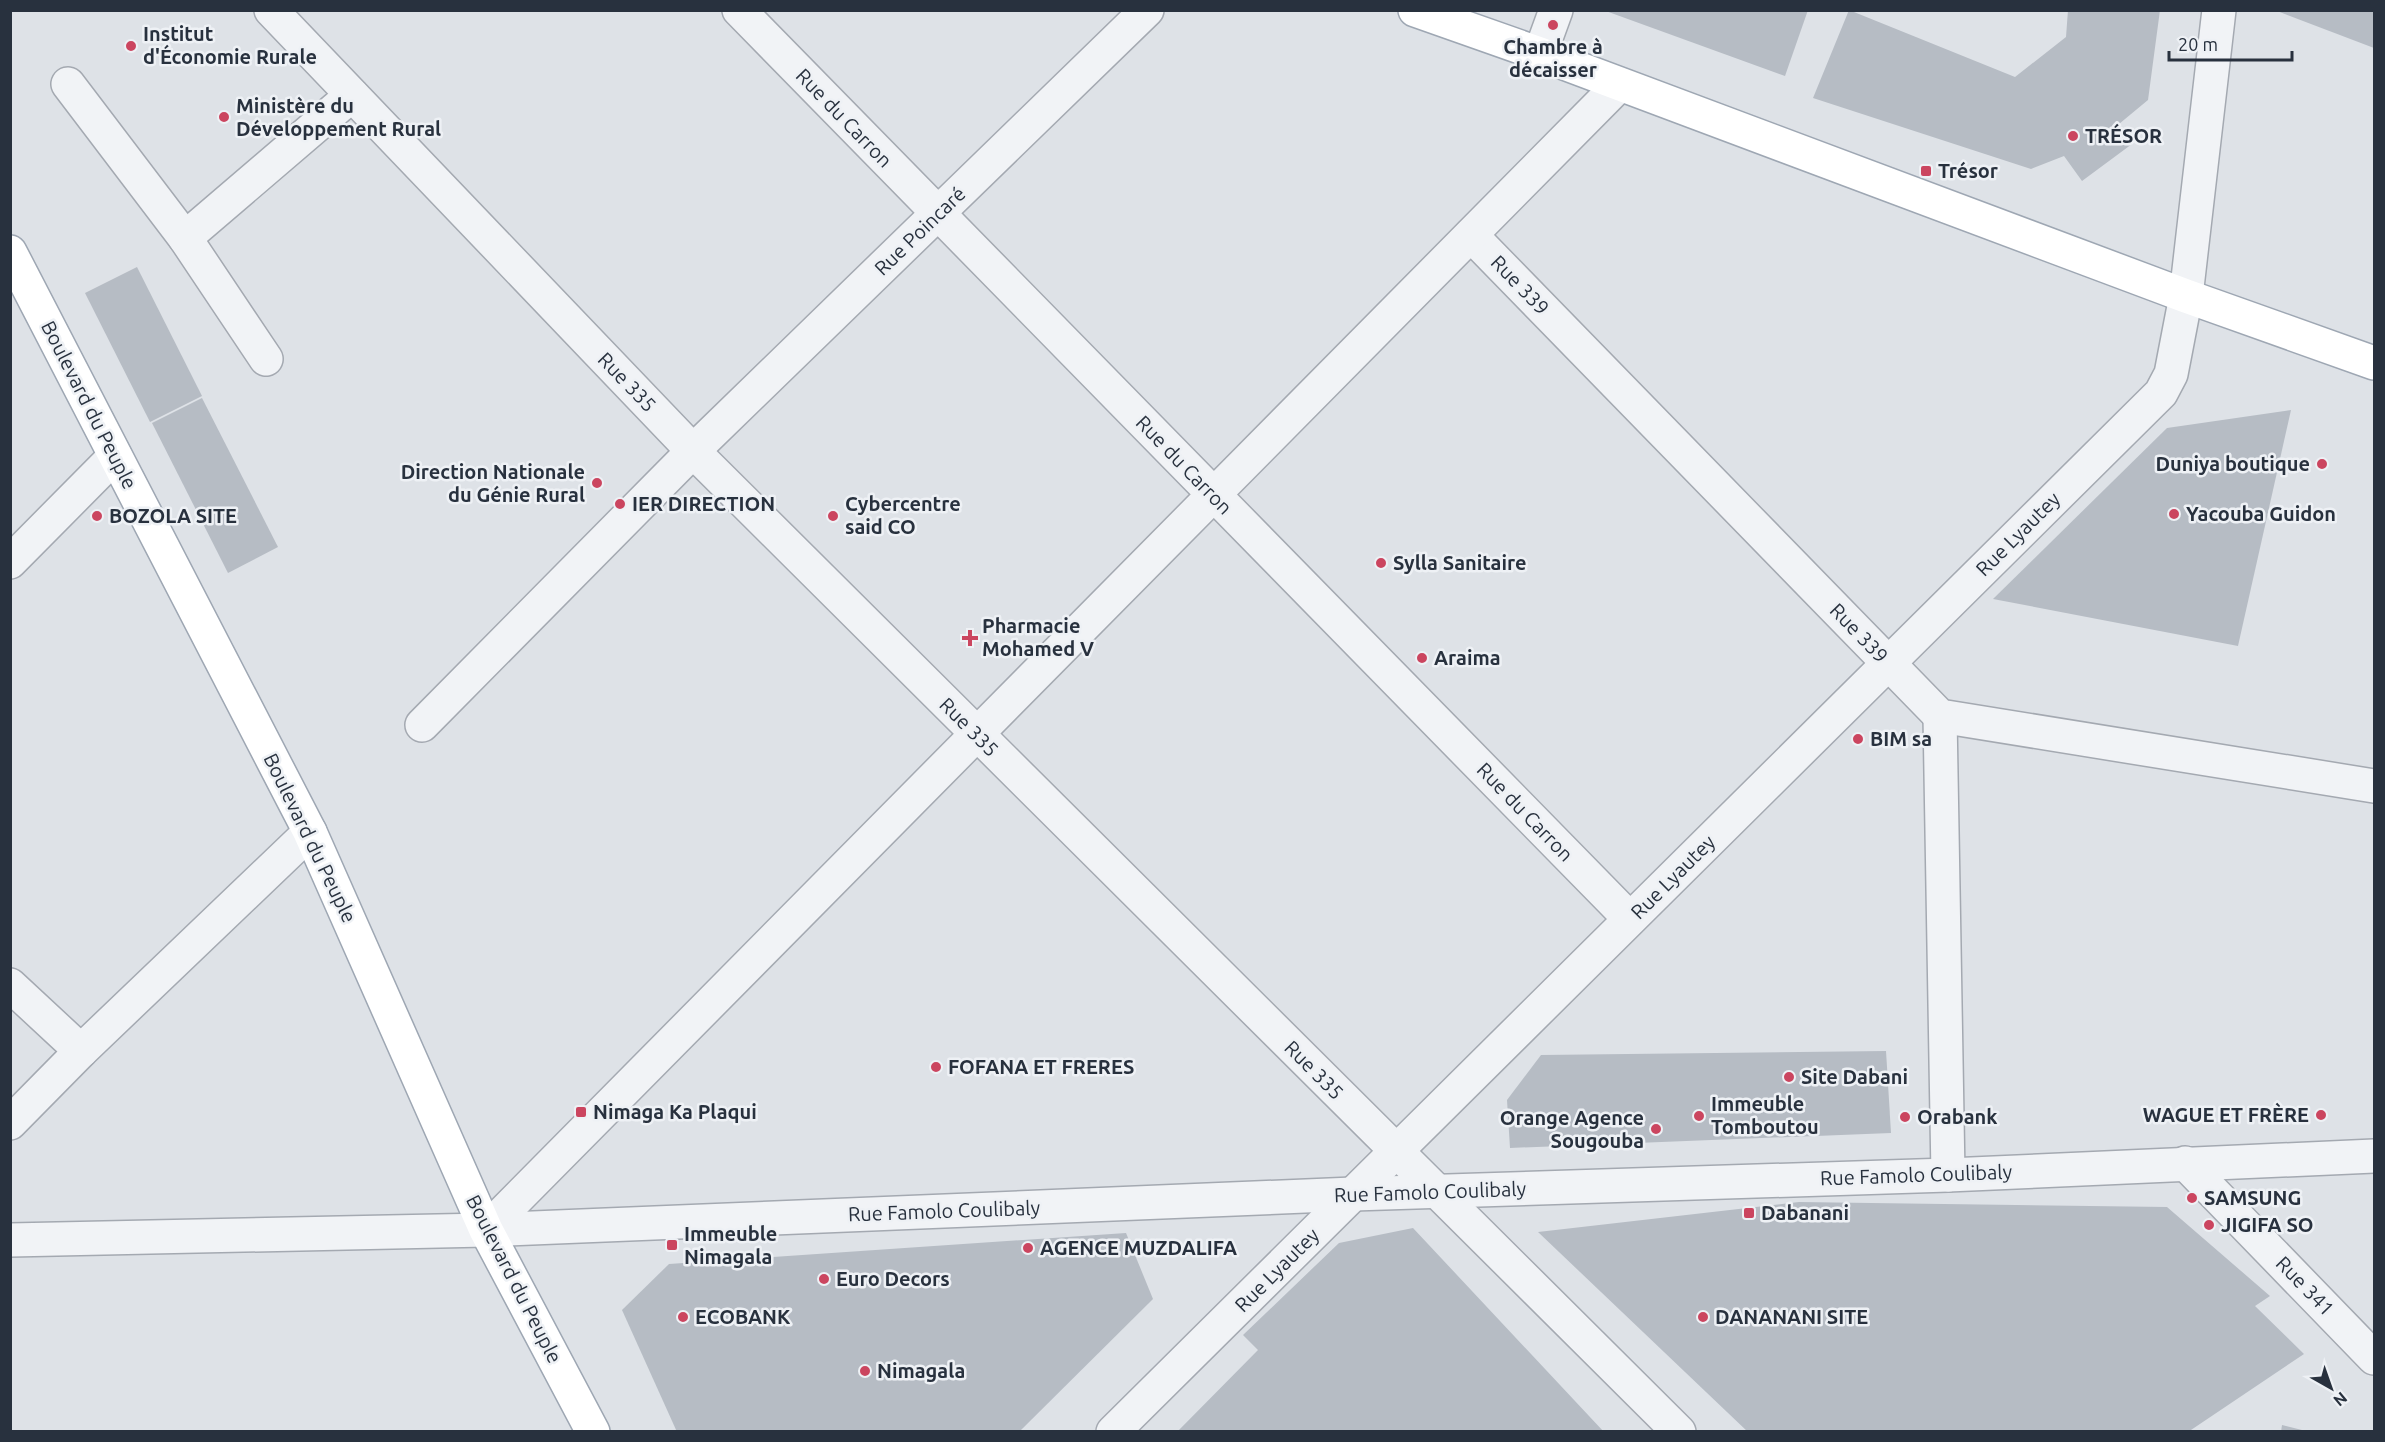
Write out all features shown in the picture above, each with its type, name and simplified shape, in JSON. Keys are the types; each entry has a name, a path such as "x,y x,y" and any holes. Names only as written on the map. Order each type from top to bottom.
{"main road":[{"path":"1415,10 1540,54 2186,296 2374,363"},
{"name":"Boulevard du Peuple","path":"10,252 310,832 486,1230 592,1431"}],"street":[{"name":"Rue 335","path":"271,10 693,451 1679,1431"},
{"name":"Rue du Carron","path":"739,10 1630,919"},
{"name":"Rue Poincaré","path":"422,725 693,451 1147,10"},
{"path":"1540,54 1556,10"},
{"name":"Rue Lyautey","path":"1113,1431 2161,393 2171,374 2186,296 2219,10"},
{"path":"68,84 184,238 266,359"},
{"path":"486,1230 1619,85"},
{"path":"184,238 352,94"},
{"name":"Rue 339","path":"1471,235 1940,717"},
{"path":"10,562 114,456"},
{"path":"1948,1175 1940,717 2374,786"},
{"path":"10,1123 310,832"},
{"path":"10,985 81,1052"},
{"name":"Rue Famolo Coulibaly","path":"10,1240 486,1230 1353,1194 1948,1175 2374,1156"},
{"name":"Rue 341","path":"2185,1163 2374,1358"}],"building":[{"path":"1603,10 1808,10 1785,76"},
{"path":"1849,10 2015,77 2066,37 2068,10 2160,10 2148,100 2119,124 2132,144 2082,181 2064,156 2031,169 1813,98"},
{"path":"2277,10 2374,10 2374,48 2277,11"},
{"path":"137,267 202,396 150,422 85,293"},
{"path":"202,398 278,547 228,573 152,423"},
{"name":"Yacouba Guidon","path":"2291,410 2238,646 1993,599 2167,428"},
{"name":"Immeuble Tomboutou","path":"1886,1051 1891,1133 1510,1148 1507,1100 1541,1055"},
{"path":"1799,1202 2167,1207 2270,1296 2255,1306 2304,1354 2188,1432 1748,1432 1538,1232"},
{"path":"1413,1228 1604,1432 1177,1432 1258,1350 1243,1335 1339,1243"},
{"name":"Nimagala","path":"1126,1233 1153,1299 1019,1432 677,1432 622,1310 669,1264"},
{"path":"2282,1425 2306,1431 2306,1432 2281,1432"}],"place":[{"name":"Chambre à décaisser","path":"1553,25"},
{"name":"Institut d'Économie Rurale","path":"131,46"},
{"name":"Ministère du Développement Rural","path":"224,117"},
{"name":"TRÉSOR","path":"2073,136"},
{"name":"Trésor","path":"1926,171"},
{"name":"Duniya boutique","path":"2322,464"},
{"name":"Direction Nationale du Génie Rural","path":"597,483"},
{"name":"IER DIRECTION","path":"620,504"},
{"name":"Yacouba Guidon","path":"2174,514"},
{"name":"BOZOLA SITE","path":"97,516"},
{"name":"Cybercentre said CO","path":"833,516"},
{"name":"Sylla Sanitaire","path":"1381,563"},
{"name":"Pharmacie Mohamed V","path":"970,638"},
{"name":"Araima","path":"1422,658"},
{"name":"BIM sa","path":"1858,739"},
{"name":"FOFANA ET FRERES","path":"936,1067"},
{"name":"Site Dabani","path":"1789,1077"},
{"name":"Nimaga Ka Plaqui","path":"581,1112"},
{"name":"WAGUE ET FRÈRE","path":"2321,1115"},
{"name":"Immeuble Tomboutou","path":"1699,1116"},
{"name":"Orabank","path":"1905,1117"},
{"name":"Orange Agence Sougouba","path":"1656,1129"},
{"name":"SAMSUNG","path":"2192,1198"},
{"name":"Dabanani","path":"1749,1213"},
{"name":"JIGIFA SO","path":"2209,1225"},
{"name":"Immeuble Nimagala","path":"672,1245"},
{"name":"AGENCE MUZDALIFA","path":"1028,1248"},
{"name":"Euro Decors","path":"824,1279"},
{"name":"ECOBANK","path":"683,1317"},
{"name":"DANANANI SITE","path":"1703,1317"},
{"name":"Nimagala","path":"865,1371"}]}
